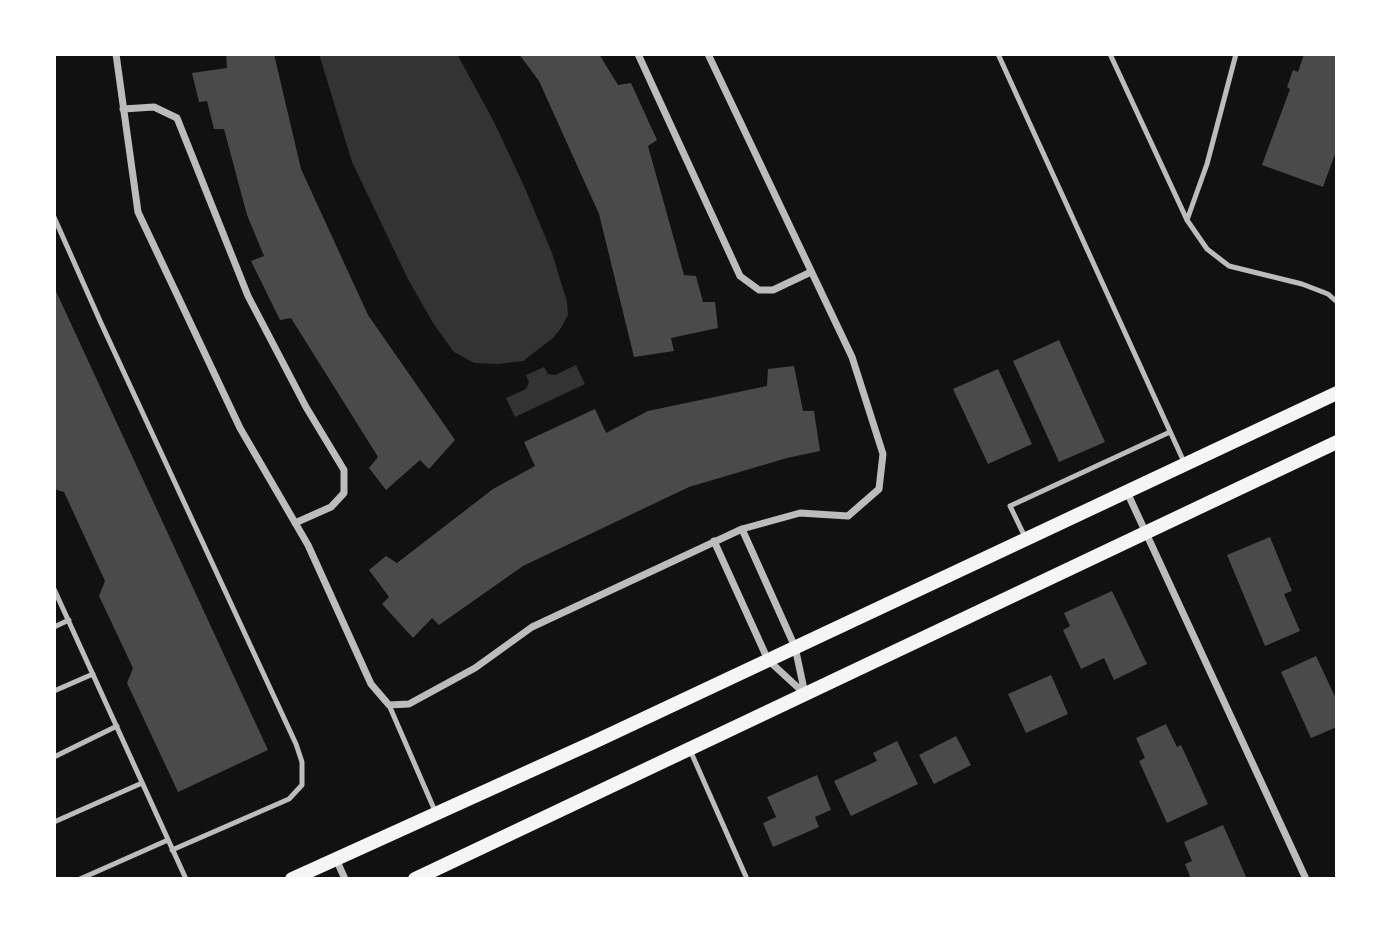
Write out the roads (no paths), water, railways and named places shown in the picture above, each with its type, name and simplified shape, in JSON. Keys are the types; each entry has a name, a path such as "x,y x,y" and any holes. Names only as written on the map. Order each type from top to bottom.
{"main road":[{"path":"292,879 768,660 1337,393"},
{"path":"415,879 1337,442"}],"street":[{"path":"116,54 138,212 240,428 308,545 371,684 389,705 409,704 475,668 532,627 742,528 800,513 848,516 879,489 883,454 852,356 708,54"},
{"path":"638,54 740,276 759,290 773,290 811,272"},
{"path":"123,109 154,107 177,118 248,296 306,407 344,470 344,493 331,507 295,523"},
{"path":"1127,491 1306,879"},
{"path":"742,528 795,647 805,694"},
{"path":"714,541 768,660 805,694"},
{"path":"336,859 345,879"}],"lane":[{"path":"998,54 1184,464"},
{"path":"1110,54 1187,220 1207,249 1230,266 1302,284 1328,293 1337,302"},
{"path":"1187,220 1206,164 1236,54"},
{"path":"54,217 302,762 302,785 289,799 172,850"},
{"path":"1026,538 1010,506 1170,432"},
{"path":"54,589 186,879"},
{"path":"54,627 68,620"},
{"path":"54,691 93,674"},
{"path":"389,705 436,813"},
{"path":"54,757 117,726"},
{"path":"690,750 747,879"},
{"path":"54,822 142,783"},
{"path":"80,879 168,840"}]}
